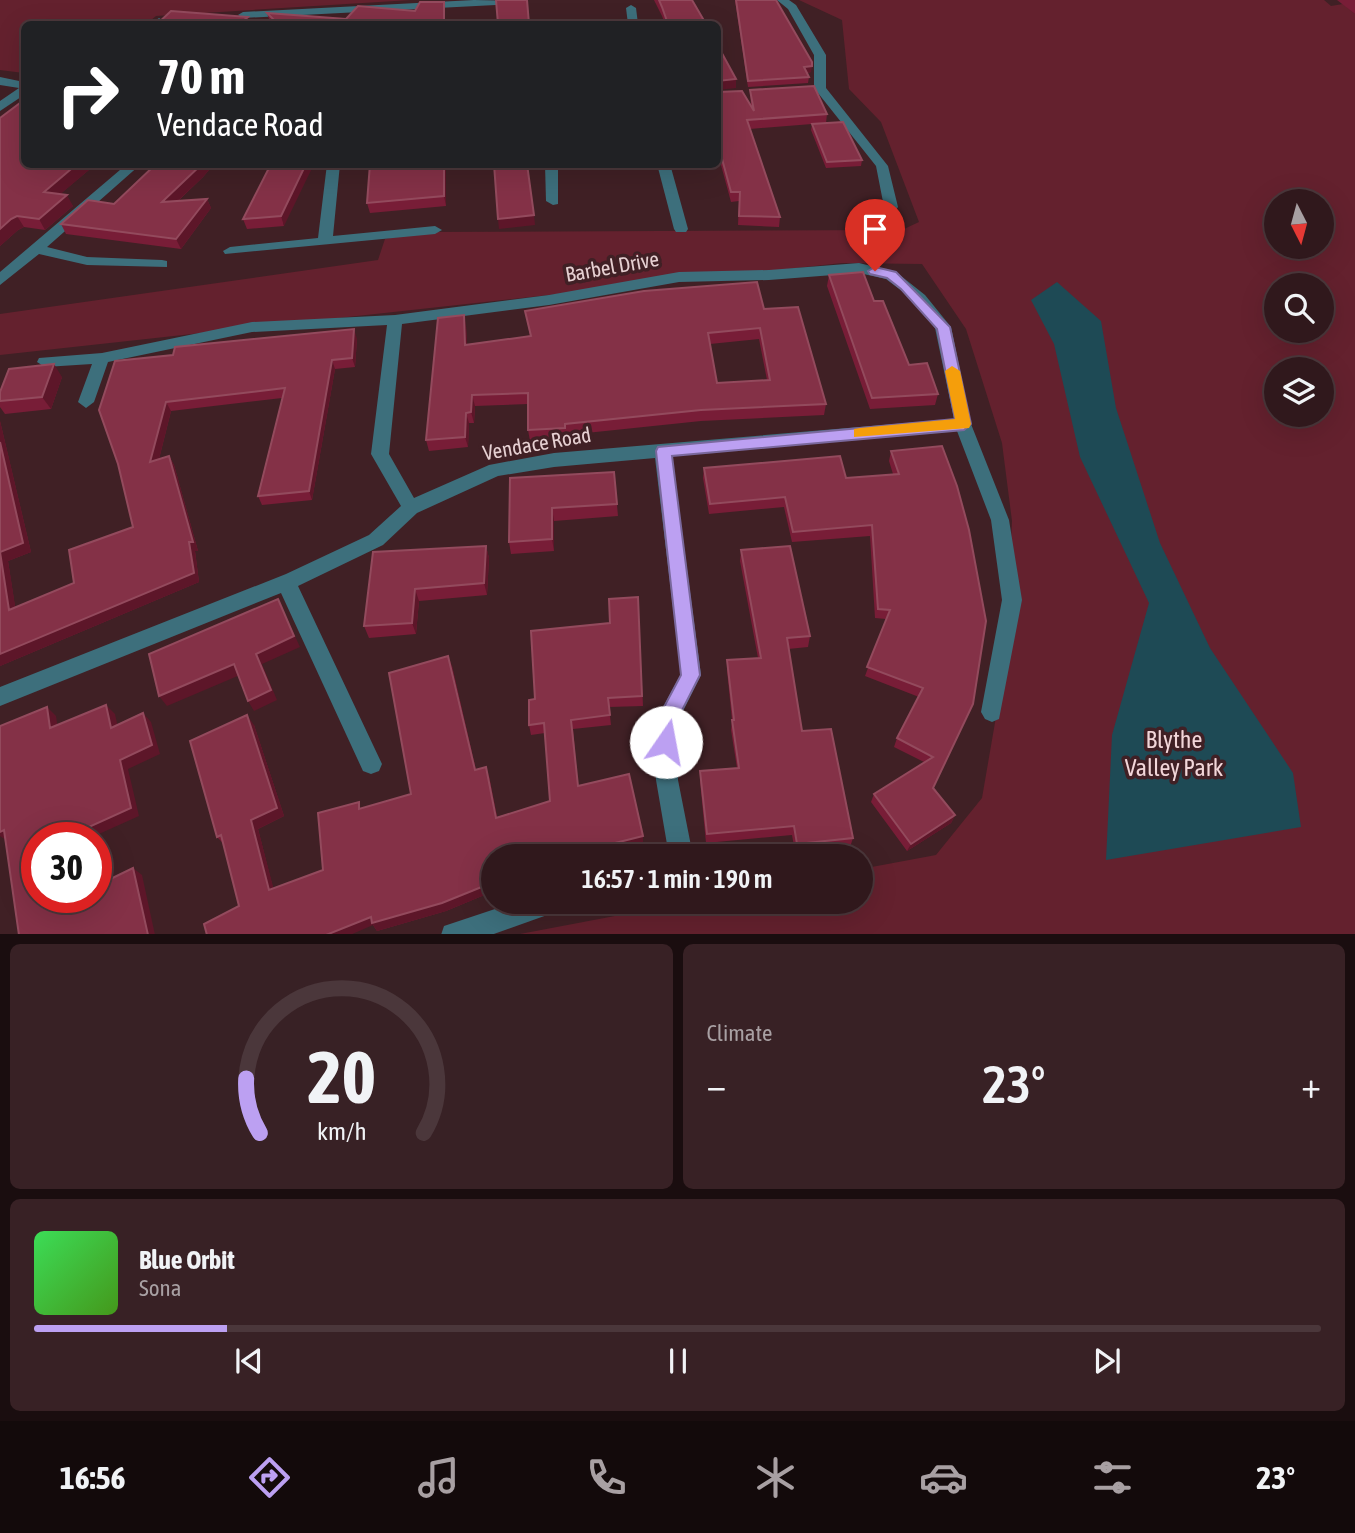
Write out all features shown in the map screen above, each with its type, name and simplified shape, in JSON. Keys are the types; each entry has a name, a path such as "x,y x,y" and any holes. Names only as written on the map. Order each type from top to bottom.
{"street":[{"path":"782,0 792,7 820,55 814,88 882,166 891,207"},
{"path":"243,15 364,9 395,12 431,6 516,1"},
{"path":"631,8 633,21"},
{"path":"0,81 21,84"},
{"path":"0,107 21,92"},
{"path":"0,280 130,168"},
{"path":"325,242 334,168"},
{"path":"551,168 553,201"},
{"path":"664,168 681,229"},
{"path":"230,251 380,238 435,230"},
{"path":"37,249 87,261 162,264"},
{"name":"Barbel Drive","path":"45,362 102,358 252,327 395,320 549,300 679,277 769,275 859,268 891,275 919,298 943,327 964,424 1000,520 1012,600 992,712"},
{"path":"395,320 380,454 411,508"},
{"path":"86,402 102,358"},
{"name":"Vendace Road","path":"0,697 286,582 376,540 411,508 495,470 554,460 964,424"},
{"path":"663,451 691,675 665,724 667,780 679,844"},
{"path":"286,582 371,764"},
{"path":"453,934 515,914"}],"green space":[{"path":"0,0 411,0 156,16 150,21 21,21 21,73 0,70"},
{"name":"Blythe Valley Park","path":"799,0 1324,0 1331,6 1343,4 1355,14 1355,934 520,934 625,914 873,914 873,867 936,855 982,798 1006,659 1012,521 1002,443 966,329 922,264 842,263 0,355 0,314 378,260 385,239 421,232 902,230 919,222 881,122 849,89 842,20"}],"water":[{"path":"1057,282 1101,321 1116,408 1160,543 1210,648 1293,773 1301,827 1106,860 1112,735 1149,603 1080,457 1054,344 1031,300"}],"building":[{"path":"496,0 527,0 529,21 498,21"},
{"path":"659,0 692,0 704,21 667,21"},
{"path":"736,0 776,0 812,62 812,66 804,67 809,77 748,81"},
{"path":"420,2 444,2 444,21 275,21 267,13 346,19 358,6 415,11"},
{"path":"171,11 248,17 243,21 160,21"},
{"path":"721,52 736,79 721,81"},
{"path":"814,86 827,114 747,120 780,217 739,216 740,192 731,192 721,155 721,92 742,91 754,111 750,90"},
{"path":"21,102 21,168 72,168 44,192 67,195 39,219 17,216 0,229 0,118"},
{"path":"843,122 862,160 827,162 812,124"},
{"path":"152,168 198,168 162,202 207,199 176,239 61,224 88,200 114,204"},
{"path":"269,168 304,168 281,216 243,219"},
{"path":"370,168 444,168 444,196 367,203"},
{"path":"494,168 528,168 534,215 498,219"},
{"path":"863,272 874,301 883,301 909,365 927,363 938,394 872,398 829,275"},
{"path":"757,282 764,309 798,307 826,404 701,410 565,424 565,428 528,430 528,393 472,395 471,412 466,413 465,437 426,440 438,318 464,315 465,345 531,336 525,311 644,291","holes":["760,328 770,380 717,383 708,333"]},
{"path":"354,329 352,358 332,360 309,491 258,496 285,388 166,402 150,462 169,456 193,542 189,542 194,573 0,654 0,552 9,610 74,583 69,550 133,527 118,464 99,410 115,361 173,355 175,347"},
{"path":"54,364 42,397 0,401 0,392 9,369"},
{"path":"0,442 23,543 0,552"},
{"path":"942,446 969,530 986,621 973,704 933,788 955,815 911,844 874,794 933,757 897,738 923,688 867,667 890,610 878,609 872,525 793,532 785,497 710,504 704,468 840,456 846,478 899,474 891,451"},
{"path":"614,472 617,504 552,508 552,539 509,542 510,478"},
{"path":"486,546 484,583 415,589 412,623 364,626 373,552"},
{"path":"790,546 810,636 787,638 802,731 831,729 853,838 797,844 794,826 707,834 700,771 739,768 727,660 761,658 741,550"},
{"path":"638,597 642,696 608,698 610,715 571,720 578,786 629,774 643,836 611,844 481,844 481,887 442,903 372,923 371,917 328,934 207,934 204,924 239,906 221,835 217,837 190,741 247,715 277,808 251,820 269,890 323,870 318,813 359,802 359,809 411,794 389,673 448,656 475,770 486,767 496,818 550,801 544,723 529,725 529,700 535,699 531,631 610,623 609,599"},
{"path":"278,599 294,636 256,654 271,690 248,701 234,664 159,696 149,654"},
{"path":"106,705 111,728 143,713 152,745 120,760 131,808 100,822 21,822 21,913 112,913 112,878 133,868 148,934 19,934 4,830 0,832 0,726 47,707 50,728"}],"slow traffic":[{"path":"860,433 964,424 952,371"}],"route":[{"path":"666,742 665,724 691,675 663,451 964,424 943,327 919,298 905,286 891,275 875,271"}]}
